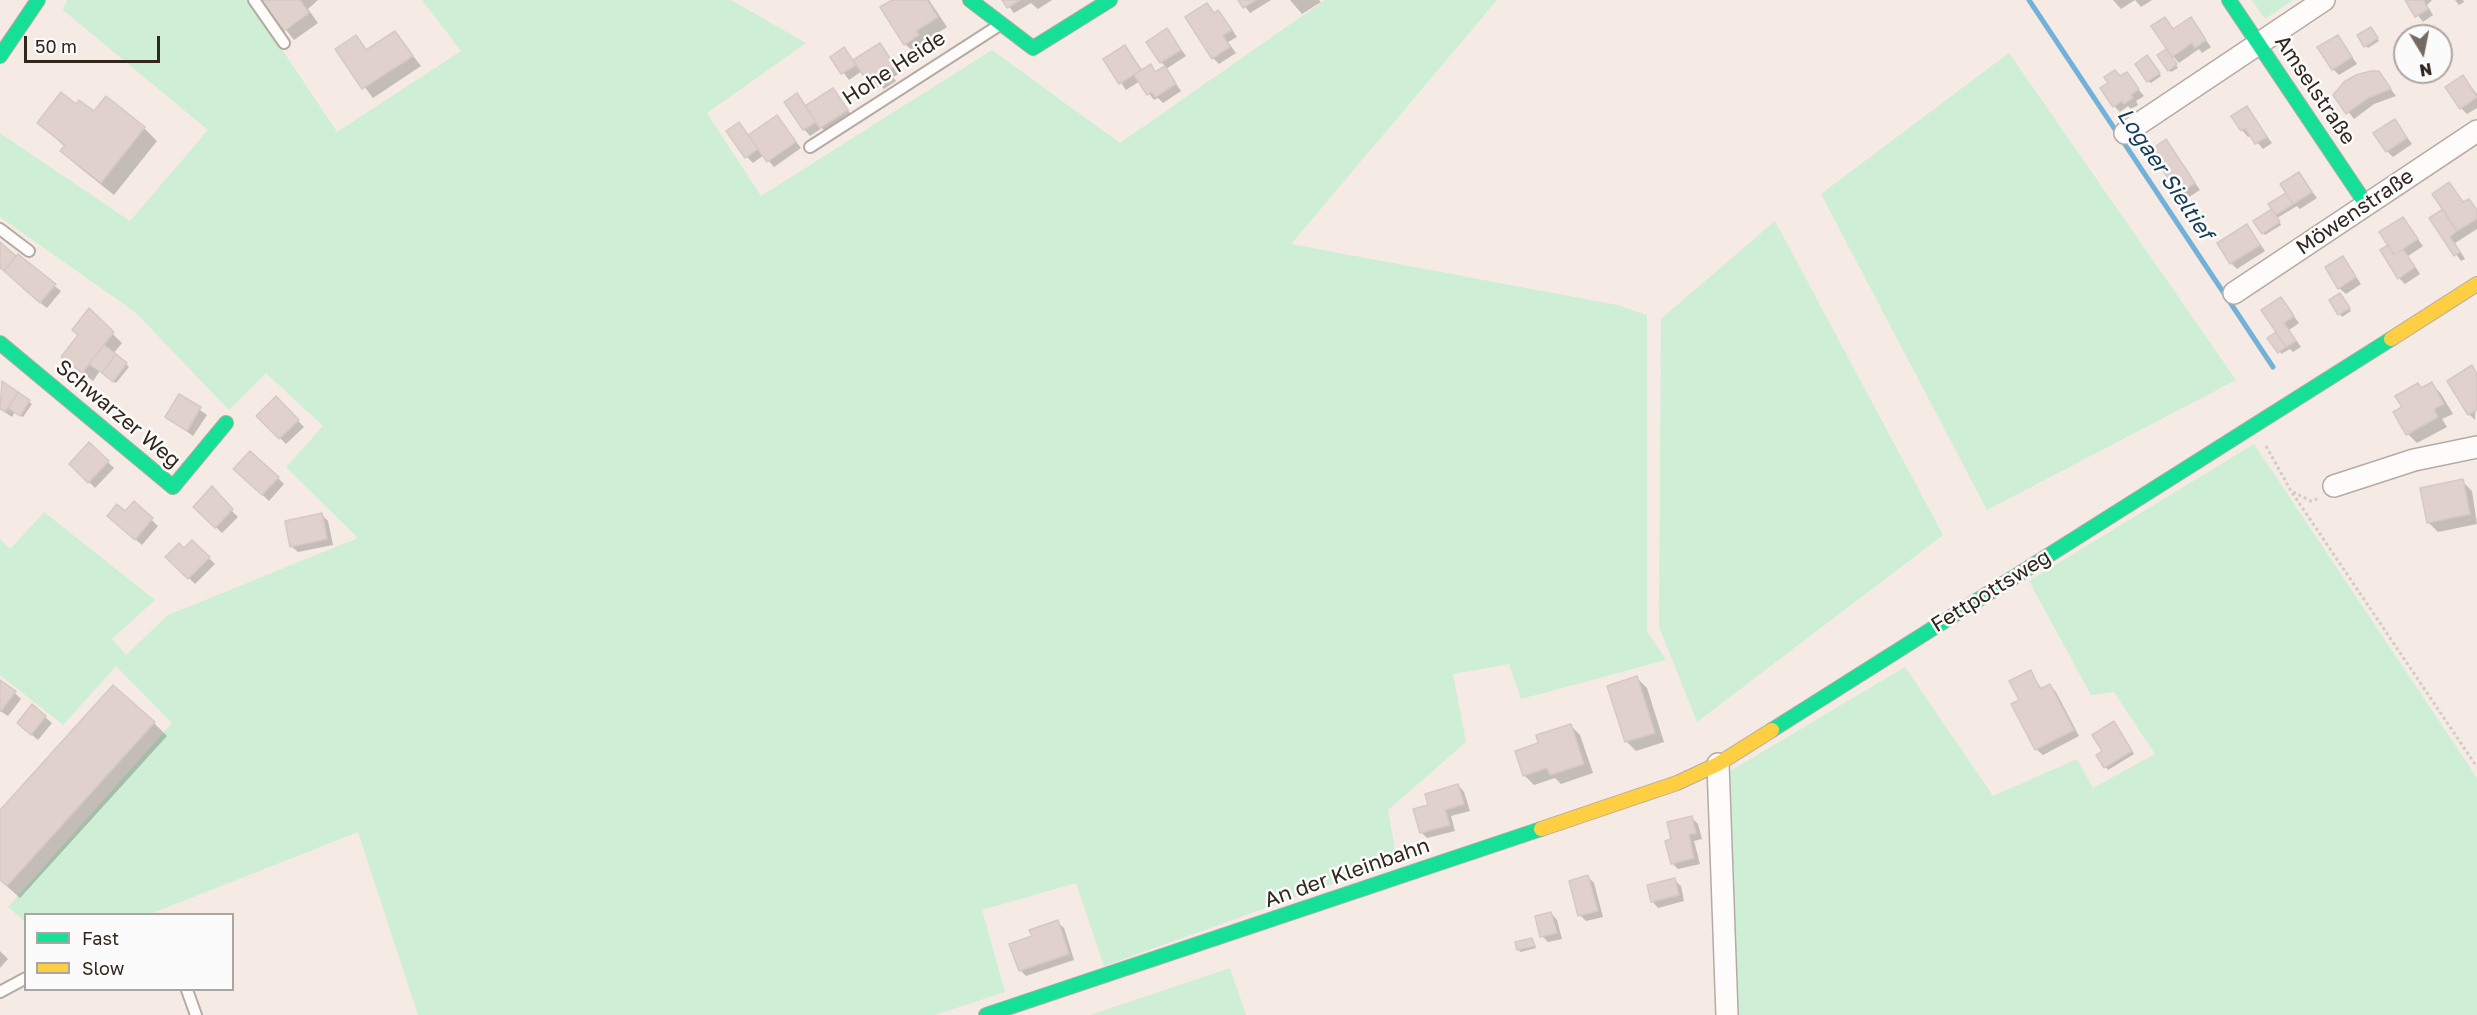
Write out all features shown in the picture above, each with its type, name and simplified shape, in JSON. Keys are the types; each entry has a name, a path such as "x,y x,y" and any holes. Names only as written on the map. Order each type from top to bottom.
{"street":[{"path":"0,56 38,0"},
{"path":"970,0 1033,48 1110,0"},
{"name":"Amselstraße","path":"2229,0 2366,204"},
{"path":"2125,133 2324,0"},
{"name":"Möwenstraße","path":"2234,293 2477,131"},
{"name":"Fettpottsweg","path":"1718,764 2477,284"},
{"name":"Schwarzer Weg","path":"0,343 173,487 226,423"},
{"path":"2334,486 2414,460 2476,450"},
{"path":"1718,764 1727,1015"},
{"name":"An der Kleinbahn","path":"986,1015 1613,806 1677,783 1718,764"}],"lane":[{"path":"254,0 284,43"},
{"name":"Hohe Heide","path":"810,147 1000,24"},
{"path":"0,229 29,251"},
{"path":"0,992 24,979"},
{"path":"187,991 196,1015"}],"path":[{"path":"2254,423 2291,491 2477,767"},
{"path":"2291,491 2311,501 2326,497 2334,486"}],"green space":[{"path":"67,0 249,0 337,132 461,51 422,0 731,0 806,43 707,113 761,196 992,50 1120,143 1325,0 1497,0 1291,244 1617,305 1647,315 1647,631 1666,660 1521,699 1509,664 1453,674 1466,742 1388,810 1397,861 1104,966 1076,883 982,910 1005,992 935,1015 418,1015 358,832 153,913 24,913 24,921 8,907 172,723 116,666 63,725 0,675 0,539 10,549 44,512 155,600 112,639 126,655 168,615 358,538 286,467 323,426 266,373 229,410 135,312 0,217 0,133 130,221 208,130 63,10"},
{"path":"2252,0 2293,0 2265,19"},
{"path":"2009,53 2236,380 1987,510 1821,194"},
{"path":"1775,221 1943,535 1697,722 1659,627 1661,319"},
{"path":"2254,444 2477,778 2477,1015 1738,1015 1730,771 1905,667 1993,796 2077,759 2093,788 2155,754 2114,692 2091,695 2029,581"},
{"path":"1230,968 1246,1015 1090,1015"}],"building":[{"path":"261,0 300,0 309,13 284,31"},
{"path":"892,0 927,0 938,17 916,31 919,35 904,45 880,7"},
{"path":"1002,0 1020,0 1007,8"},
{"path":"1238,0 1256,0 1243,8"},
{"path":"2405,0 2423,0 2428,9 2415,17"},
{"path":"1207,3 1214,13 1218,10 1232,30 1223,35 1230,47 1212,59 1185,17"},
{"path":"2165,17 2173,29 2191,17 2206,40 2195,48 2192,43 2172,57 2151,26"},
{"path":"2371,27 2378,38 2364,47 2357,35"},
{"path":"1167,28 1181,50 1160,63 1146,42"},
{"path":"395,31 413,56 362,89 335,49 356,35 366,50"},
{"path":"2338,35 2352,57 2332,70 2317,47"},
{"path":"880,43 895,66 888,71 891,75 877,84 874,80 869,84 853,60"},
{"path":"1125,45 1141,70 1119,84 1103,59"},
{"path":"844,47 856,65 841,74 830,57"},
{"path":"2166,49 2177,64 2168,71 2157,55"},
{"path":"2147,55 2160,73 2147,82 2135,64"},
{"path":"1151,64 1155,72 1165,66 1176,84 1155,97 1152,92 1147,95 1134,75"},
{"path":"2115,70 2120,76 2127,72 2139,89 2131,95 2133,98 2113,107 2100,88 2108,83 2104,77"},
{"path":"2379,71 2391,89 2368,98 2346,114 2333,95 2344,82 2356,75"},
{"path":"2463,75 2477,97 2460,109 2445,87 2453,84"},
{"path":"833,88 848,110 820,128 805,106"},
{"path":"61,92 76,104 79,100 94,111 106,96 145,127 101,183 60,151 65,145 37,123"},
{"path":"797,93 816,122 803,130 784,102"},
{"path":"2247,106 2267,137 2255,144 2245,128 2241,131 2231,116"},
{"path":"777,115 796,142 767,162 748,135"},
{"path":"2395,119 2407,138 2386,152 2373,133"},
{"path":"739,122 758,149 745,158 726,131"},
{"path":"2166,139 2195,183 2178,194 2150,150"},
{"path":"2299,172 2312,192 2293,204 2280,184"},
{"path":"2449,182 2463,202 2469,199 2477,210 2477,219 2457,231 2432,194"},
{"path":"2286,193 2293,204 2276,215 2268,204"},
{"path":"2272,209 2280,222 2262,234 2253,221"},
{"path":"2443,209 2457,231 2450,237 2460,252 2454,256 2429,218"},
{"path":"2403,217 2418,239 2394,255 2379,232"},
{"path":"2247,224 2260,245 2230,264 2217,243"},
{"path":"0,242 16,256 4,271 0,267"},
{"path":"2388,245 2394,255 2403,249 2415,267 2398,279 2380,250"},
{"path":"18,254 56,284 40,303 4,271"},
{"path":"2343,256 2356,277 2338,289 2325,267"},
{"path":"2340,293 2350,308 2338,315 2329,300"},
{"path":"2281,297 2294,316 2284,323 2296,341 2286,347 2261,310"},
{"path":"89,308 114,332 82,373 61,357 78,335 72,330"},
{"path":"2276,332 2286,347 2278,353 2267,338"},
{"path":"104,345 116,354 102,373 89,364"},
{"path":"116,354 127,363 113,382 102,373"},
{"path":"2472,365 2477,374 2477,410 2468,415 2447,381"},
{"path":"2,381 18,392 5,412 0,409"},
{"path":"2432,382 2444,404 2434,409 2438,417 2406,435 2393,412 2402,407 2395,396 2418,383 2421,388"},
{"path":"18,392 30,400 20,416 8,408"},
{"path":"179,394 201,407 187,431 165,417"},
{"path":"276,396 299,420 279,439 256,416"},
{"path":"89,442 109,461 88,483 69,464"},
{"path":"250,451 279,477 262,495 233,469"},
{"path":"2463,479 2470,514 2427,523 2420,488"},
{"path":"212,486 233,509 215,528 193,507"},
{"path":"134,501 153,518 135,540 107,516 117,504 125,511"},
{"path":"322,513 327,539 290,547 285,521"},
{"path":"192,540 210,557 188,579 165,557 179,543 184,548"},
{"path":"2031,670 2040,689 2050,684 2074,730 2035,750 2011,704 2019,700 2009,681"},
{"path":"1637,676 1655,733 1625,742 1607,686"},
{"path":"0,680 16,691 1,711 0,711"},
{"path":"113,685 155,722 7,886 0,880 0,810"},
{"path":"32,704 46,716 31,735 17,723"},
{"path":"2114,721 2132,751 2104,768 2096,755 2102,751 2092,735"},
{"path":"1571,724 1584,764 1550,775 1547,768 1523,776 1515,751 1538,743 1536,735"},
{"path":"1458,784 1464,804 1445,810 1450,825 1420,833 1413,809 1428,805 1425,794"},
{"path":"1692,816 1696,833 1689,835 1694,858 1671,864 1665,841 1671,839 1667,822"},
{"path":"1588,875 1598,911 1578,916 1569,881"},
{"path":"1675,878 1679,895 1651,902 1647,885"},
{"path":"1551,912 1557,933 1540,937 1535,916"},
{"path":"1058,920 1069,954 1019,971 1009,944 1032,936 1029,930"},
{"path":"1532,938 1535,946 1517,950 1515,942"}],"waterway":[{"name":"Logaer Sieltief","path":"2029,0 2273,367"}],"traffic: fast":[{"path":"0,56 38,0"},
{"path":"970,0 1033,48 1110,0"},
{"path":"2229,0 2366,204"},
{"path":"1772,730 2391,339"},
{"path":"0,343 173,487 226,423"},
{"path":"986,1015 1541,829"}],"traffic: slow":[{"path":"2391,339 2477,284"},
{"path":"1541,829 1677,783 1718,764 1772,730"}]}
